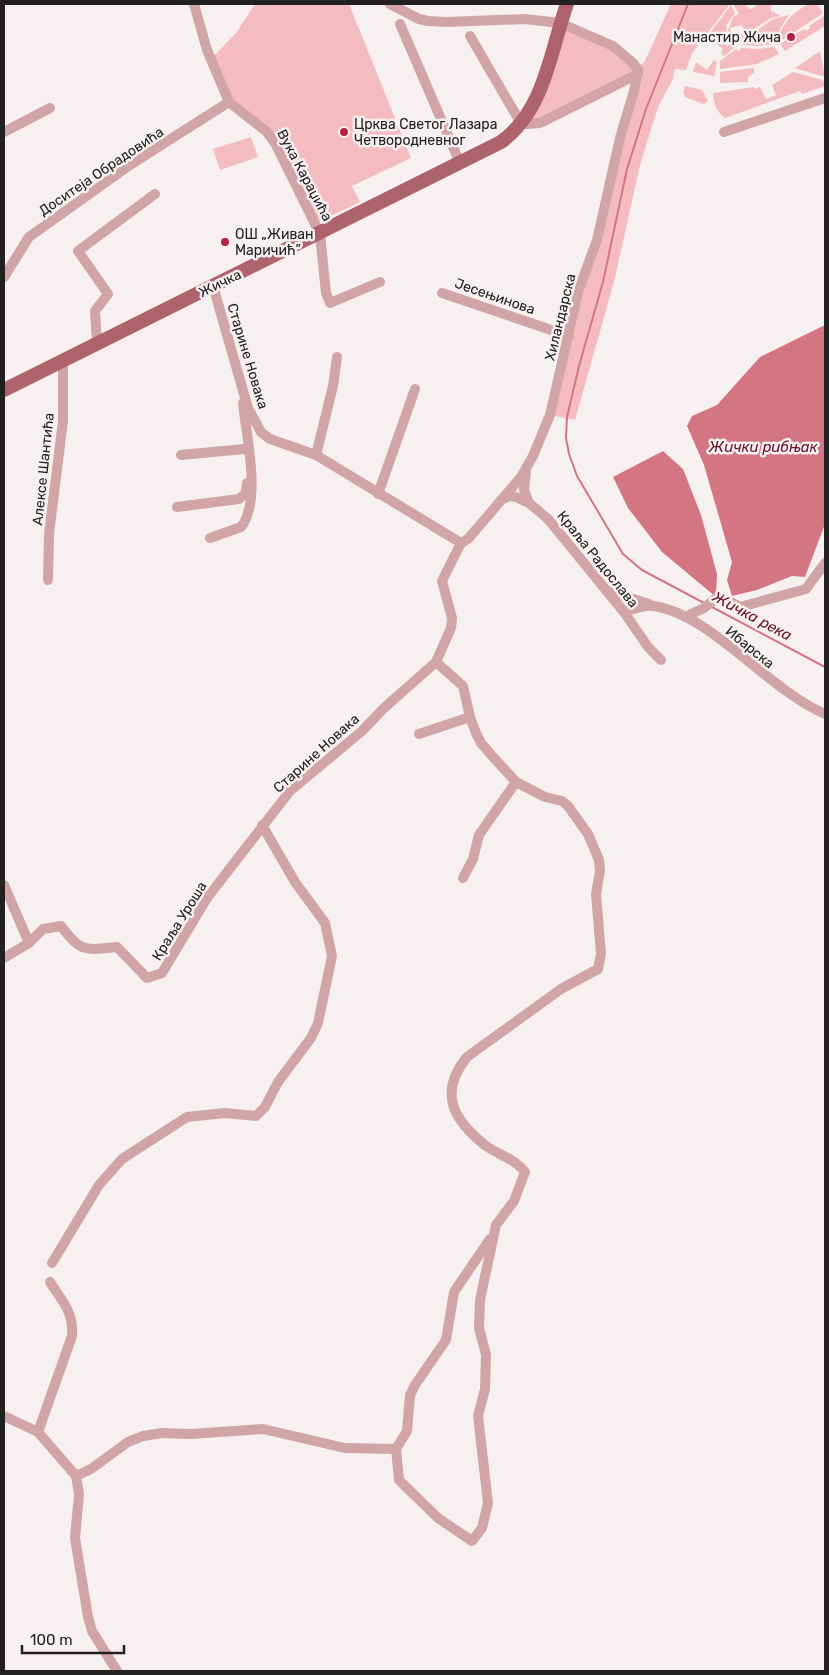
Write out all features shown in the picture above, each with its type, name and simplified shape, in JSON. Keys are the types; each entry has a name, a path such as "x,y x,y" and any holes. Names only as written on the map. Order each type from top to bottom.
{"main road":[{"path":"517,127 542,86 567,4"},
{"name":"Жичка","path":"4,390 320,234 501,142 517,127"}],"street":[{"name":"Вука Караџића","path":"194,4 207,50 229,102 267,132 320,234"},
{"path":"390,4 419,19 446,22 525,19 560,23 613,46 633,62 638,74 540,123 517,127 470,36"},
{"path":"400,24 460,163"},
{"name":"Хиландарска","path":"462,543 527,467 550,414 578,292 597,240 620,138 638,74"},
{"path":"724,132 825,98"},
{"name":"Доситеја Обрадовића","path":"4,277 29,237 130,165 229,102"},
{"path":"4,132 50,108"},
{"path":"97,344 95,311 108,294 78,250 155,194"},
{"path":"320,234 326,293 330,303 380,282"},
{"name":"Старине Новака","path":"213,286 248,408 261,432 270,439 316,455 462,543 442,582 452,618 452,628 436,662 384,708 362,731 290,791 262,825"},
{"name":"Јесењинова","path":"442,293 569,336"},
{"path":"316,455 333,386 337,356"},
{"name":"Алексе Шантића","path":"48,580 49,534 63,421 63,360"},
{"path":"210,538 241,527 248,513 250,469 242,389"},
{"path":"378,494 415,389"},
{"path":"177,507 239,499 243,496 247,488 242,430 245,425"},
{"path":"181,455 244,449"},
{"path":"527,467 524,490 529,503"},
{"name":"Краља Радослава","path":"500,500 509,496 529,503 548,519 608,591 648,647 661,660"},
{"path":"685,617 709,605 719,596 736,605 744,606 802,591 809,587 825,563"},
{"name":"Ибарска","path":"608,591 685,617 722,642 768,679 811,708 825,714"},
{"name":"Ибарска","path":"624,612 642,606 655,606"},
{"path":"436,662 464,686 470,716 481,743 516,782 545,797 562,801 568,806 594,847 600,871 596,894 601,954 598,969 561,989 467,1057 459,1067 451,1086 451,1106 469,1130 486,1146 518,1164 525,1172 514,1201 496,1225 484,1249 454,1292 446,1340 420,1375 412,1390 407,1431 396,1449 399,1480 402,1484 438,1518 472,1541 482,1528 488,1503 479,1438 478,1416 485,1388 486,1355 478,1328 478,1312 482,1284 496,1225"},
{"path":"419,734 470,716"},
{"path":"463,878 473,859 479,835 516,782"},
{"path":"52,1263 99,1185 122,1159 187,1117 225,1114 256,1116 265,1107 278,1082 312,1038 318,1023 329,972 332,956 331,942 325,923 295,882 262,825"},
{"name":"Краља Уроша","path":"4,958 29,943 43,929 60,926 74,944 88,950 117,947 147,978 162,973 207,898 262,825"},
{"path":"4,885 29,943"},
{"path":"38,1432 72,1336 73,1323 63,1300 50,1282"},
{"path":"4,1416 38,1432 76,1476 79,1494 75,1538 88,1617 92,1631 117,1671"},
{"path":"76,1476 91,1469 128,1442 143,1436 162,1433 190,1434 263,1429 345,1448 396,1449"}],"shaded area":[{"path":"255,4 349,4 411,158 352,186 360,202 314,224 276,145 238,108 211,59 236,33"},
{"path":"671,4 730,4 692,53 686,70 675,69 673,79 658,107 640,165 614,282 575,420 550,415 638,75 513,132 521,122 560,23 613,46 636,66 644,63"},
{"path":"733,4 745,4 750,9 754,8 757,4 771,4 771,11 781,16 771,18 754,29 743,29 742,25 730,28 732,36 743,34 743,30 753,30 740,42 729,35 728,31 733,17 739,14"},
{"path":"809,4 817,4 823,13 778,43 784,25 798,11"},
{"path":"731,5 735,13 726,26 727,35 721,40 727,46 733,42 734,48 724,56 721,53 723,49 707,37"},
{"path":"789,15 781,27 775,44 742,45 756,31 773,19"},
{"path":"824,16 825,26 785,51 780,44 804,29 806,31 810,28 809,26"},
{"path":"774,47 779,54 757,64 720,69 720,61 736,49 738,51 742,48"},
{"path":"820,51 825,77 795,68"},
{"path":"714,60 717,62 714,76 693,72 696,62 707,70"},
{"path":"754,68 754,73 748,77 748,82 720,83 720,72"},
{"path":"793,72 823,80 825,86 802,94 800,91 725,118 716,107 713,93 760,87 766,99 776,95 772,85"},
{"path":"685,86 702,90 708,101 704,104 687,98 683,93"},
{"path":"251,137 258,157 220,170 213,149"}],"water":[{"name":"Жички рибњак","path":"825,325 825,524 805,577 792,576 757,590 732,596 727,580 732,562 704,465 687,426 692,416 717,405 760,357"},
{"name":"Жички рибњак","path":"663,451 683,469 701,515 717,574 716,597 662,552 628,508 613,477"}],"waterway":[{"path":"688,4 646,109 627,169 603,282 579,366 567,417 566,438 569,454 577,476 623,554 642,570 704,603"},
{"name":"Жичка река","path":"712,607 825,667"}],"place":[{"name":"Манастир Жича","path":"791,37"},
{"name":"Црква Светог Лазара Четвородневног","path":"344,132"},
{"name":"ОШ „Живан Маричић”","path":"225,242"}]}
